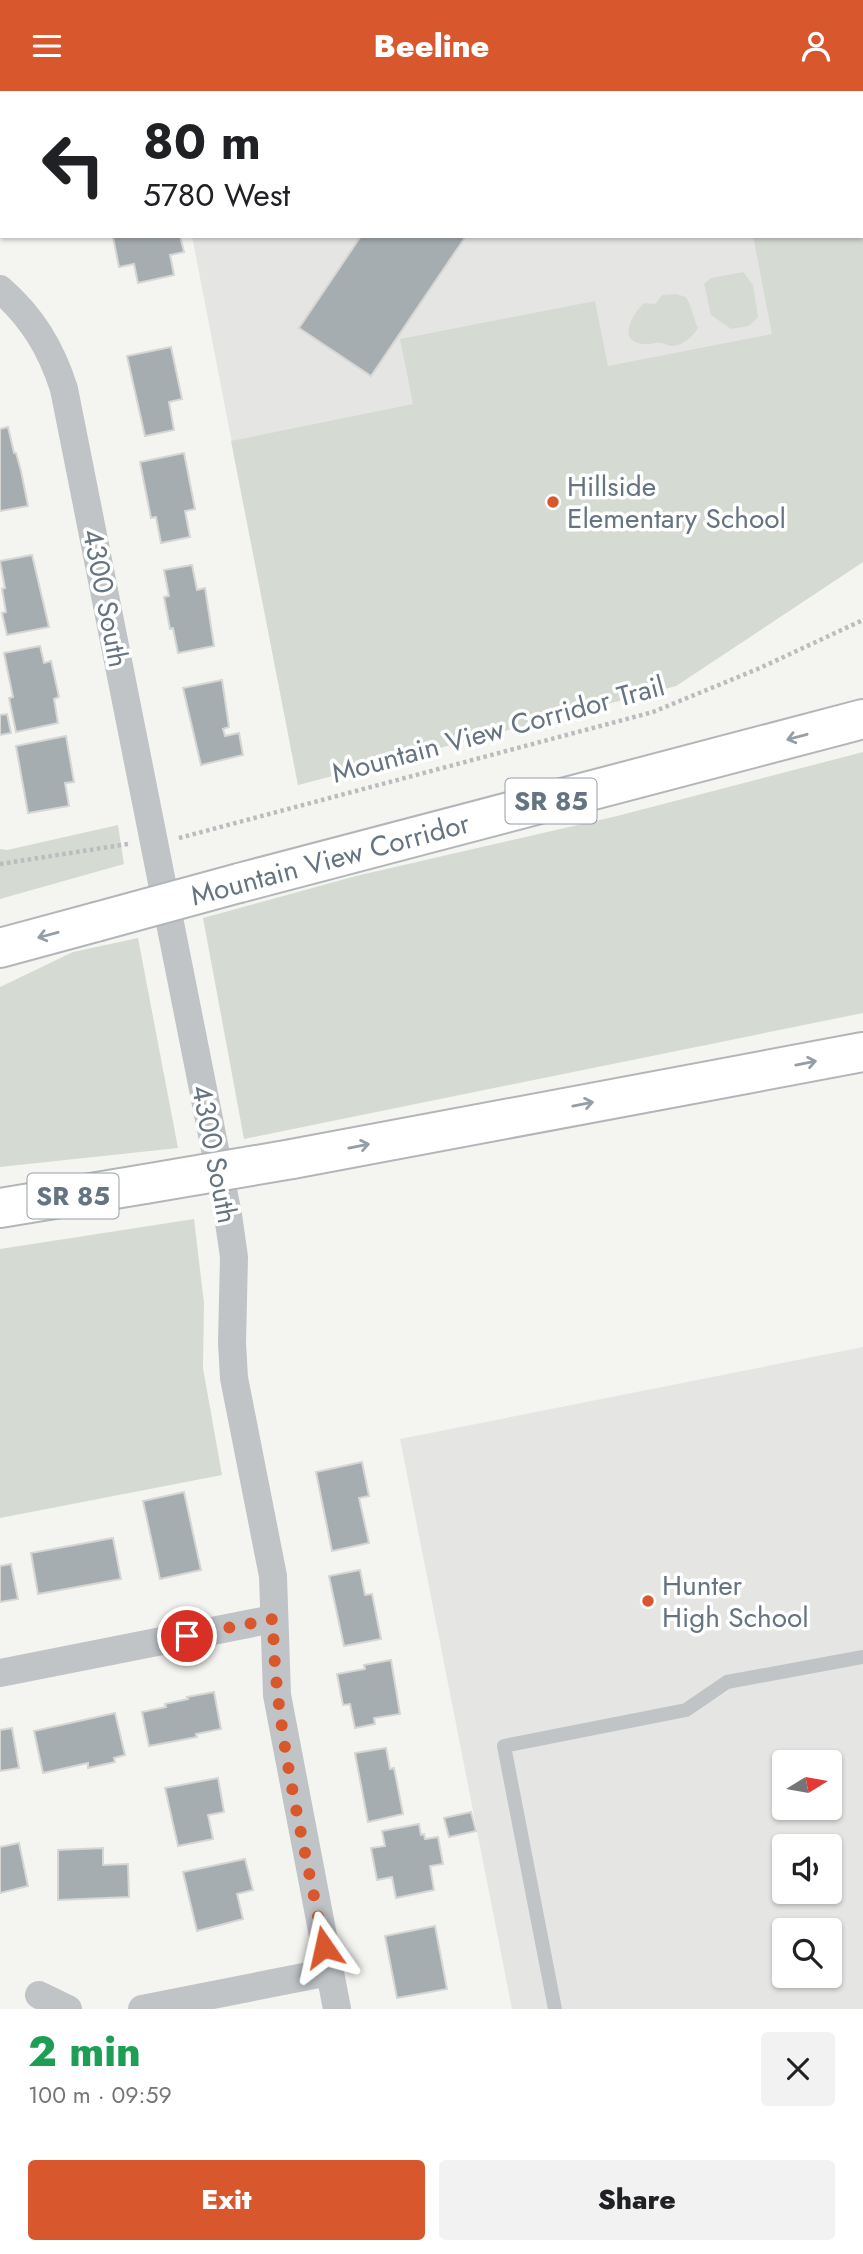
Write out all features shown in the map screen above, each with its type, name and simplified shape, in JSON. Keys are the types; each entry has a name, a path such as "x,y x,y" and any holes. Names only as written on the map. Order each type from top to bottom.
{"highway":[{"name":"Mountain View Corridor","path":"0,948 863,719"},
{"name":"SR 85","path":"0,1207 292,1159 863,1052"}],"street":[{"name":"4300 South","path":"0,289 37,328 57,366 70,412 228,1215 234,1268 234,1378 272,1576 274,1670 281,1720 337,2009"},
{"path":"0,1674 273,1619"},
{"path":"142,2009 329,1972"},
{"path":"39,1995 68,2009"}],"lane":[{"path":"555,2009 504,1746 686,1710 727,1682 863,1657"}],"path":[{"name":"Mountain View Corridor Trail","path":"175,838 653,712 863,620"},
{"path":"0,864 131,843"}],"shaded area":[{"name":"Hillside Elementary School","path":"192,238 863,238 863,562 676,686 298,785"},
{"name":"Hillside Elementary School","path":"753,238 863,238 863,562 676,686 298,785 231,441 413,404 400,339 595,301 608,366 772,334"},
{"path":"743,272 753,285 758,317 749,326 731,329 711,315 704,284 711,278"},
{"path":"676,294 686,297 698,328 690,337 679,345 671,346 662,343 644,344 631,338 629,326 644,303 655,304 662,295"},
{"path":"863,752 863,1013 244,1139 203,918 356,876 617,816"},
{"path":"118,825 124,864 0,899 0,849 7,850"},
{"path":"138,938 178,1148 0,1167 0,987 73,952"},
{"path":"194,1219 204,1303 203,1368 222,1475 0,1518 0,1249"},
{"name":"Hunter High School","path":"863,1347 863,2009 512,2009 400,1439"}],"building":[{"path":"113,238 180,238 184,252 170,255 174,275 138,283 134,264 119,267"},
{"path":"360,238 465,238 371,376 299,328"},
{"path":"171,347 182,399 169,402 174,430 145,436 127,356"},
{"path":"8,427 28,506 0,511 0,429"},
{"path":"184,453 195,509 185,511 190,537 161,543 156,517 151,518 140,462"},
{"path":"32,555 49,627 7,635 2,613 6,612 0,561"},
{"path":"192,565 197,590 205,588 214,646 178,653 164,597 169,596 164,570"},
{"path":"40,646 44,663 51,661 59,697 54,699 58,723 16,732 9,698 13,697 4,653"},
{"path":"222,680 229,727 223,729 225,736 239,733 243,755 201,765 183,688"},
{"path":"7,714 11,733 0,735 0,715"},
{"path":"66,736 74,782 65,783 69,806 28,813 16,746"},
{"path":"362,1462 369,1496 359,1498 369,1543 332,1551 316,1472"},
{"path":"184,1492 201,1570 160,1579 143,1501"},
{"path":"113,1538 121,1579 38,1594 31,1553"},
{"path":"11,1564 18,1599 0,1602 0,1566"},
{"path":"360,1570 365,1595 372,1594 381,1639 344,1646 329,1576"},
{"path":"391,1660 400,1714 374,1718 375,1724 355,1728 350,1704 343,1705 337,1674 365,1669 364,1665"},
{"path":"214,1692 221,1729 196,1734 197,1737 149,1746 142,1712 166,1707 165,1704 188,1699 187,1697"},
{"path":"115,1713 125,1755 114,1758 115,1762 88,1768 88,1763 43,1773 34,1731"},
{"path":"12,1728 19,1768 0,1771 0,1730"},
{"path":"386,1748 390,1769 394,1768 403,1814 368,1822 355,1753"},
{"path":"218,1778 224,1812 208,1815 213,1839 178,1846 165,1788"},
{"path":"471,1812 476,1831 449,1837 444,1818"},
{"path":"419,1824 421,1835 424,1834 425,1839 438,1837 443,1864 430,1866 434,1890 396,1898 392,1877 377,1880 371,1848 385,1846 382,1831"},
{"path":"19,1843 28,1886 0,1893 0,1847"},
{"path":"103,1848 103,1865 128,1864 129,1897 58,1900 58,1850"},
{"path":"245,1859 253,1890 237,1894 243,1919 197,1931 183,1872"},
{"path":"435,1926 447,1989 397,1998 385,1936"}],"place":[{"name":"Hillside Elementary School","path":"553,502"},
{"name":"Hunter High School","path":"648,1601"}],"route":[{"path":"187,1636 273,1619 277,1695 324,1947"}]}
